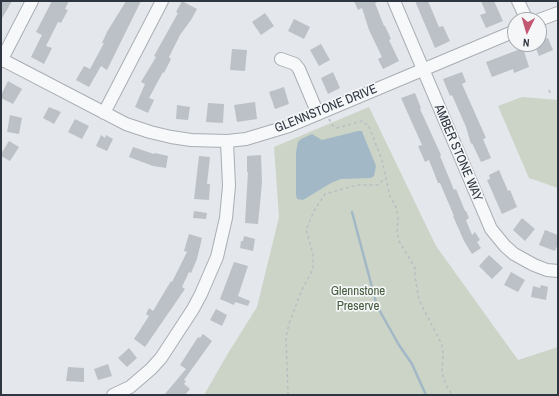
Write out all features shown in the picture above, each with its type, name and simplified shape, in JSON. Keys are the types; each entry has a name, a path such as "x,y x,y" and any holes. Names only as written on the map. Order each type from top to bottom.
{"street":[{"path":"1,60 32,1"},
{"path":"104,113 162,1"},
{"name":"AMBER STONE WAY","path":"394,1 491,229 505,246 514,254 547,270 558,270"},
{"path":"518,1 523,12"},
{"path":"547,17 558,13"},
{"name":"GLENNSTONE DRIVE","path":"1,60 132,126 171,138 227,141 246,139 324,116 423,70 507,34"},
{"path":"281,59 295,64 299,69 324,116"},
{"path":"113,395 130,387 142,378 161,358 193,309 211,274 222,239 227,212 229,186 227,141"}],"path":[{"path":"549,90 551,95"},
{"path":"324,116 337,128 359,121 368,124 382,160 390,197 396,207 398,217 397,234 399,242 415,268 419,300 442,345 442,373 446,385 452,395"},
{"path":"288,395 286,337 289,324 301,292 313,269 313,254 306,230 315,209 325,194 357,185 377,185 386,178"}],"green space":[{"path":"522,97 558,100 558,188 529,178 498,106"},
{"name":"Glennstone Preserve","path":"369,107 436,246 518,360 558,347 558,395 204,395 257,307 279,217 274,147"}],"water":[{"path":"362,131 376,166 374,176 371,178 341,179 331,183 303,200 297,199 296,152 298,142 312,134 322,140"}],"building":[{"path":"1,1 12,1 1,20"},
{"path":"52,1 69,1 65,9 68,10 61,23 58,22 46,46 52,48 44,64 31,57 42,35 36,32"},
{"path":"126,1 141,1 107,70 101,66 89,87 76,80 84,66 90,69 104,43 102,43 107,32"},
{"path":"182,1 197,9 180,35 169,57 171,59 149,98 154,100 148,113 135,107 145,84 141,82 156,57 154,56 178,13 176,12"},
{"path":"354,1 380,1 375,3 391,39 389,40 399,61 383,69 378,59 382,57 369,30 362,8 358,10"},
{"path":"415,1 428,1 439,27 443,26 450,41 435,48"},
{"path":"481,1 494,1 503,21 486,28 480,15 486,13"},
{"path":"265,13 274,26 261,35 252,22"},
{"path":"294,19 310,27 304,39 288,31"},
{"path":"547,38 553,50 539,56 537,52 547,52"},
{"path":"321,44 330,60 319,66 310,50"},
{"path":"232,49 247,50 245,71 230,70"},
{"path":"512,52 524,52 529,67 514,73 513,69 492,77 486,62"},
{"path":"333,72 340,88 328,94 321,78"},
{"path":"462,72 466,82 462,84 486,138 483,139 491,158 481,162 472,143 471,144 466,127 452,95 450,96 443,79"},
{"path":"8,81 22,89 13,104 1,98"},
{"path":"284,87 289,104 275,109 269,92"},
{"path":"415,93 421,108 420,109 441,155 440,156 454,190 456,189 469,218 466,220 472,235 475,232 480,240 477,242 481,248 472,254 464,241 429,160 425,162 418,146 422,145 401,98"},
{"path":"255,102 257,119 237,122 234,105"},
{"path":"208,103 224,104 223,123 206,122"},
{"path":"177,105 190,107 188,120 176,119"},
{"path":"49,107 61,112 54,124 43,118"},
{"path":"10,115 22,118 19,134 7,132"},
{"path":"75,119 89,126 82,139 68,132"},
{"path":"101,135 105,138 106,135 113,139 107,151 96,146"},
{"path":"9,141 19,147 10,161 1,156"},
{"path":"133,147 154,154 168,156 166,168 153,166 129,157"},
{"path":"261,155 262,183 258,224 245,223 248,172 247,156"},
{"path":"199,156 210,157 207,184 210,184 209,200 194,199"},
{"path":"499,170 517,207 502,214 487,180 490,179 489,175"},
{"path":"194,211 207,213 206,219 193,218"},
{"path":"522,218 535,229 525,241 513,230"},
{"path":"545,230 558,235 558,244 555,251 539,245"},
{"path":"189,234 202,238 197,259 191,273 189,272 182,287 185,289 145,347 134,339 149,316 146,314 149,308 153,311 171,281 172,282 187,252 184,251"},
{"path":"244,236 255,239 253,251 240,248 241,241 243,241"},
{"path":"489,255 503,268 492,279 479,266"},
{"path":"234,262 248,266 238,296 250,301 248,306 235,302 234,305 220,299"},
{"path":"511,272 525,280 518,292 504,285"},
{"path":"541,285 548,287 546,300 531,297 533,286 540,288"},
{"path":"216,309 227,315 222,326 210,320"},
{"path":"203,334 212,341 184,380 186,381 184,384 190,389 185,395 164,395 186,369 180,365 198,337 200,338"},
{"path":"129,348 137,358 127,367 118,358"},
{"path":"108,364 112,376 98,380 94,369"},
{"path":"68,367 84,368 84,382 66,381"}],"waterway":[{"path":"352,212 377,306 399,345 412,364 426,395"}]}
